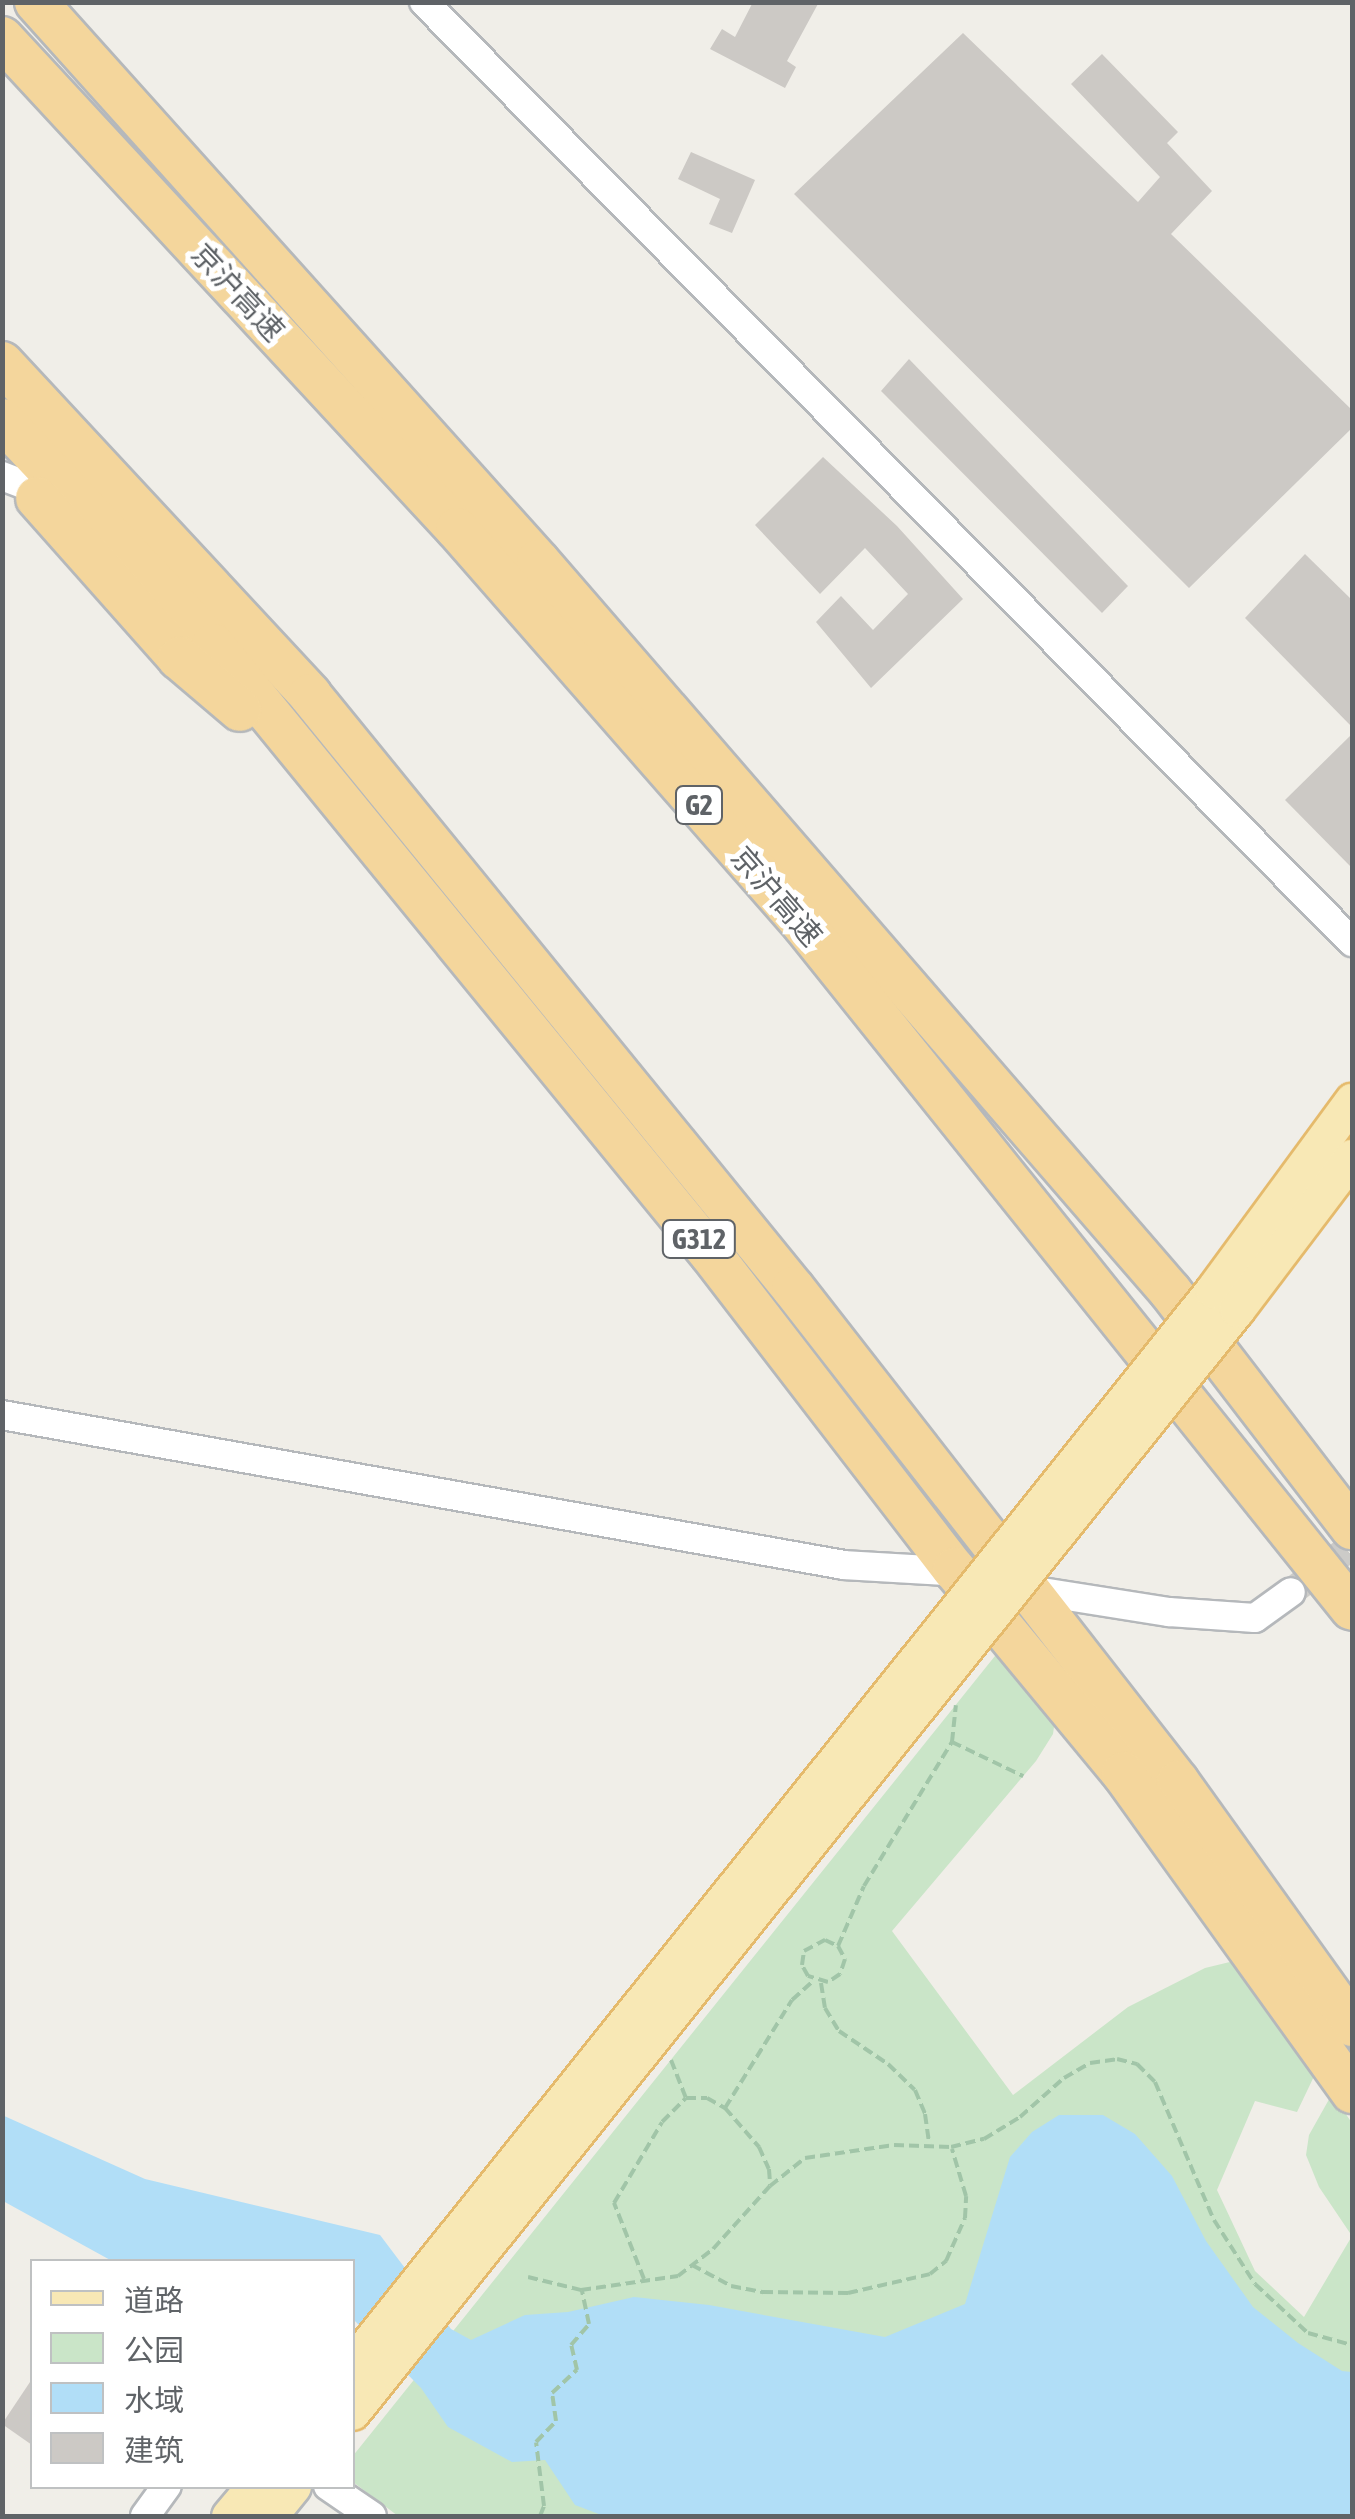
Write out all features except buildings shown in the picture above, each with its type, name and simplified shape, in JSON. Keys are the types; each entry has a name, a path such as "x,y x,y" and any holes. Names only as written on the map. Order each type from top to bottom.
{"highway":[{"name":"京沪高速","path":"36,2 538,561 1158,1276 1352,1528"},
{"name":"京沪高速","path":"2,38 458,529 804,925 1352,1609"},
{"name":"G312","path":"2,363 310,695 794,1288 1178,1782 1352,2025"},
{"name":"G312","path":"2,420 213,645 711,1254 954,1570 1123,1773 1352,2092"},
{"path":"10,474 179,658 327,784"}],"main road":[{"path":"355,2360 1213,1290 1352,1102"},
{"path":"355,2408 1237,1309 1352,1157"},
{"path":"230,2516 252,2489"},
{"path":"269,2516 291,2489"}],"street":[{"path":"424,2 1352,942"},
{"path":"2,1415 844,1565 954,1570 1027,1590 1169,1612 1255,1618 1291,1592"},
{"path":"145,2516 165,2489"},
{"path":"332,2489 372,2516"}],"path":[{"path":"838,1946 825,1940 804,1951 802,1965 814,1980 835,1979 844,1968 838,1946 864,1886 952,1742 956,1705"},
{"path":"952,1742 1024,1776"},
{"path":"725,2108 792,2000 814,1980"},
{"path":"821,1982 825,2008 838,2031 888,2064 914,2090 925,2114 930,2146"},
{"path":"528,2277 581,2290 678,2276 713,2249 770,2186 805,2158 841,2150 952,2147 984,2139 1090,2063 1116,2059 1137,2064 1154,2082 1214,2220 1255,2284 1308,2333 1352,2344"},
{"path":"671,2060 686,2098"},
{"path":"644,2281 614,2203 662,2122 686,2098 708,2098 725,2108 759,2147 769,2170 770,2186"},
{"path":"692,2265 731,2286 764,2292 848,2293 930,2274 946,2261 965,2218 961,2170 952,2147"},
{"path":"540,2516 544,2506 542,2466 536,2442 556,2422 552,2393 577,2370 571,2344 589,2324 581,2290"}],"green space":[{"path":"1003,1646 1056,1713 1053,1734 1036,1761 892,1931 1013,2095 1128,2007 1205,1968 1234,1961 1318,2068 1297,2112 1255,2101 1217,2190 1255,2271 1304,2317 1352,2236 1352,2516 398,2516 355,2484 355,2453"},
{"path":"1332,2094 1352,2123 1352,2236 1319,2187 1306,2155 1309,2135"}],"water":[{"path":"2,2115 145,2179 380,2235 451,2329 471,2340 525,2315 568,2312 634,2297 709,2305 885,2337 965,2304 1010,2157 1032,2132 1059,2115 1103,2115 1135,2134 1172,2176 1206,2241 1253,2307 1298,2343 1342,2371 1352,2372 1352,2516 604,2516 575,2505 545,2460 512,2462 448,2427 421,2388 355,2321 355,2259 108,2259 3,2201"}],"tunnel":[{"path":"1291,1592 1352,1546"}]}
